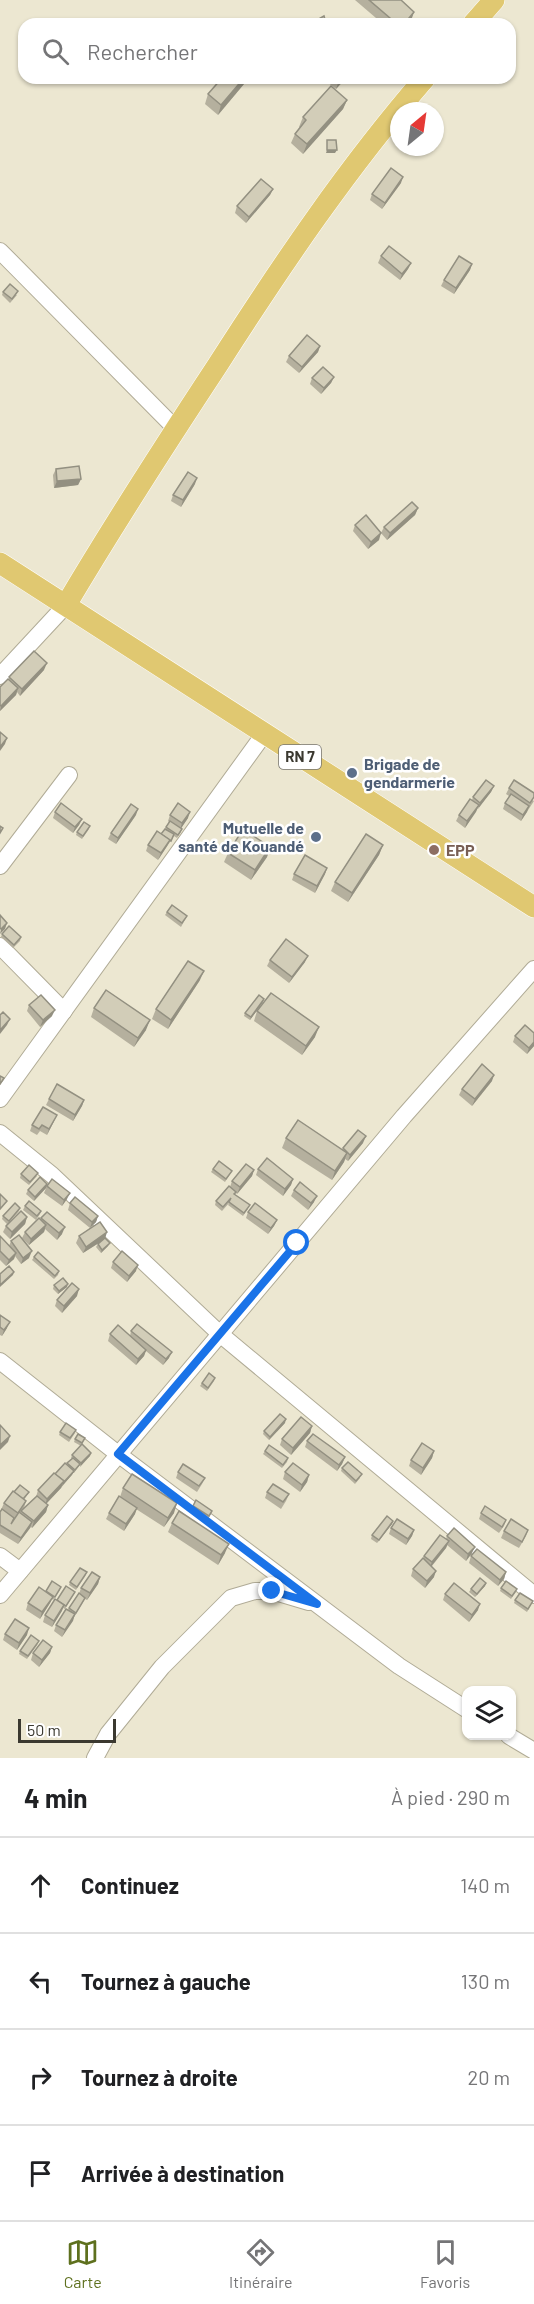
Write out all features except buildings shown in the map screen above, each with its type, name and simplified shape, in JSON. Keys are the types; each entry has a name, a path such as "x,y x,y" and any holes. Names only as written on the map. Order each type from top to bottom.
{"main road":[{"path":"478,18 494,0"},
{"path":"0,563 66,605 291,251 374,136 420,84"},
{"name":"RN 7","path":"66,605 534,908"}],"street":[{"path":"0,251 176,429"},
{"path":"0,676 66,605"},
{"path":"0,1099 264,734"},
{"path":"0,866 69,775"},
{"path":"0,946 64,1011"},
{"path":"0,1595 404,1116 534,969"},
{"path":"0,1133 52,1175 220,1334 534,1595"},
{"path":"0,1361 118,1454 399,1666 462,1705"},
{"path":"0,1556 20,1571"},
{"path":"95,1758 108,1734 162,1667 231,1598 255,1591 272,1591 317,1604"},
{"path":"516,1740 534,1751"}],"place":[{"name":"Brigade de gendarmerie","path":"352,773"},
{"name":"Mutuelle de santé de Kouandé","path":"316,837"},
{"name":"EPP","path":"434,850"}],"route":[{"path":"272,1591 317,1604 118,1454 297,1243"}]}
